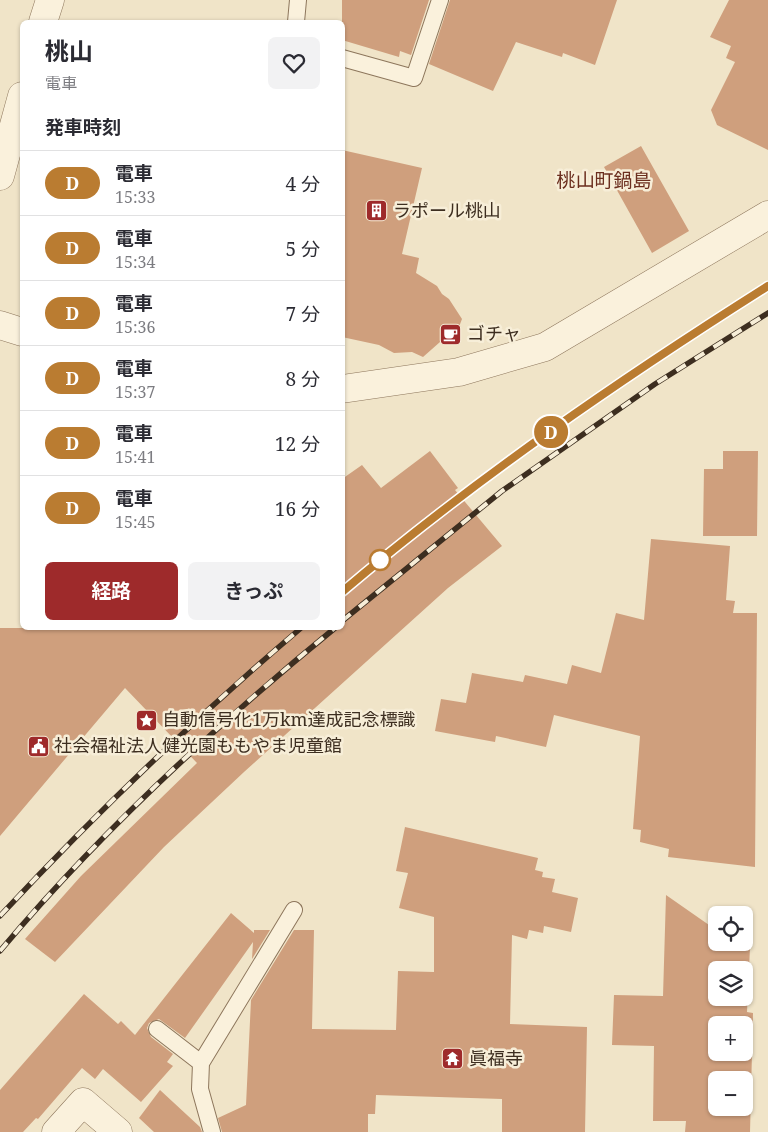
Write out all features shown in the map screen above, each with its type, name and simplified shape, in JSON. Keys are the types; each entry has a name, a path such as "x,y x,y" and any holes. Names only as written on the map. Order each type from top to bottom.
{"street":[{"path":"44,20 50,0"},
{"path":"0,176 13,109"},
{"path":"345,389 459,372 545,347 768,215"},
{"path":"0,325 20,331"},
{"path":"56,1132 82,1102 118,1132"}],"lane":[{"path":"296,20 298,0"},
{"path":"345,59 414,78 440,0"},
{"path":"212,1132 200,1089 201,1063 294,910"},
{"path":"157,1029 201,1063"}],"building":[{"path":"342,0 429,0 411,55 400,51 399,57 345,41 345,20 342,20"},
{"path":"450,0 617,0 595,65 563,53 562,57 516,42 493,91 429,64"},
{"path":"729,0 768,0 768,150 717,125 711,110 735,62 726,58 731,46 710,37"},
{"path":"641,146 689,231 652,253 604,167"},
{"name":"ラポール桃山","path":"345,151 422,168 402,254 419,258 416,273 437,286 442,294 449,299 462,319 457,332 445,343 440,342 423,357 412,352 394,353 379,345 345,338"},
{"path":"430,451 458,488 455,490 502,546 448,588 244,772 164,847 55,962 25,939 81,876 197,763 125,688 0,836 0,628 20,628 20,630 345,630 345,477 362,465 381,488"},
{"path":"723,451 758,451 757,536 703,536 704,469 723,469"},
{"path":"651,539 730,546 726,600 735,601 733,613 757,613 755,867 668,857 669,849 640,842 641,830 633,829 640,736 554,715 546,747 496,736 495,742 435,731 441,699 466,703 472,673 523,682 525,675 567,684 572,665 601,673 616,613 644,620"},
{"path":"405,827 538,858 535,870 543,872 542,877 555,879 552,892 578,898 571,932 544,926 543,933 529,930 527,939 512,935 510,1024 587,1027 585,1132 502,1132 502,1099 376,1095 375,1114 368,1114 368,1132 222,1132 218,1118 246,1105 251,1000 294,930 314,930 312,1029 396,1030 398,971 434,972 434,917 399,908 408,873 396,871"},
{"path":"666,895 708,924 708,951 750,951 749,961 708,961 708,1006 747,1006 747,1012 753,1013 753,1016 708,1016 708,1061 752,1061 752,1071 708,1071 708,1116 750,1116 750,1132 685,1132 686,1121 653,1121 654,1046 612,1045 614,995 663,996"},
{"path":"231,913 254,933 254,930 270,930 252,959 253,942 185,1038 159,1019 149,1023 147,1028 151,1037 173,1054 167,1062 173,1066 141,1102 103,1069 95,1079 82,1068 38,1119 36,1118 23,1132 0,1132 0,1090 84,994 118,1024 121,1021 135,1035"},
{"path":"160,1090 200,1127 202,1132 154,1132 139,1118"}],"railway":[{"path":"345,589 392,550 496,469 604,393 768,286"},
{"path":"345,619 502,491 655,384 768,313"},
{"path":"0,916 146,768 299,630"},
{"path":"0,951 38,907 118,822 246,703 333,630"}],"train":[{"name":"D","path":"345,589 389,552 449,506 569,418 684,339 768,286"}],"place":[{"name":"ラポール桃山","path":"377,211"},
{"name":"ゴチャ","path":"451,334"},
{"name":"自動信号化1万km達成記念標識","path":"146,720"},
{"name":"社会福祉法人健光園ももやま児童館","path":"38,746"},
{"name":"眞福寺","path":"453,1059"}],"district":[{"name":"桃山町鍋島","path":"604,180"}]}
